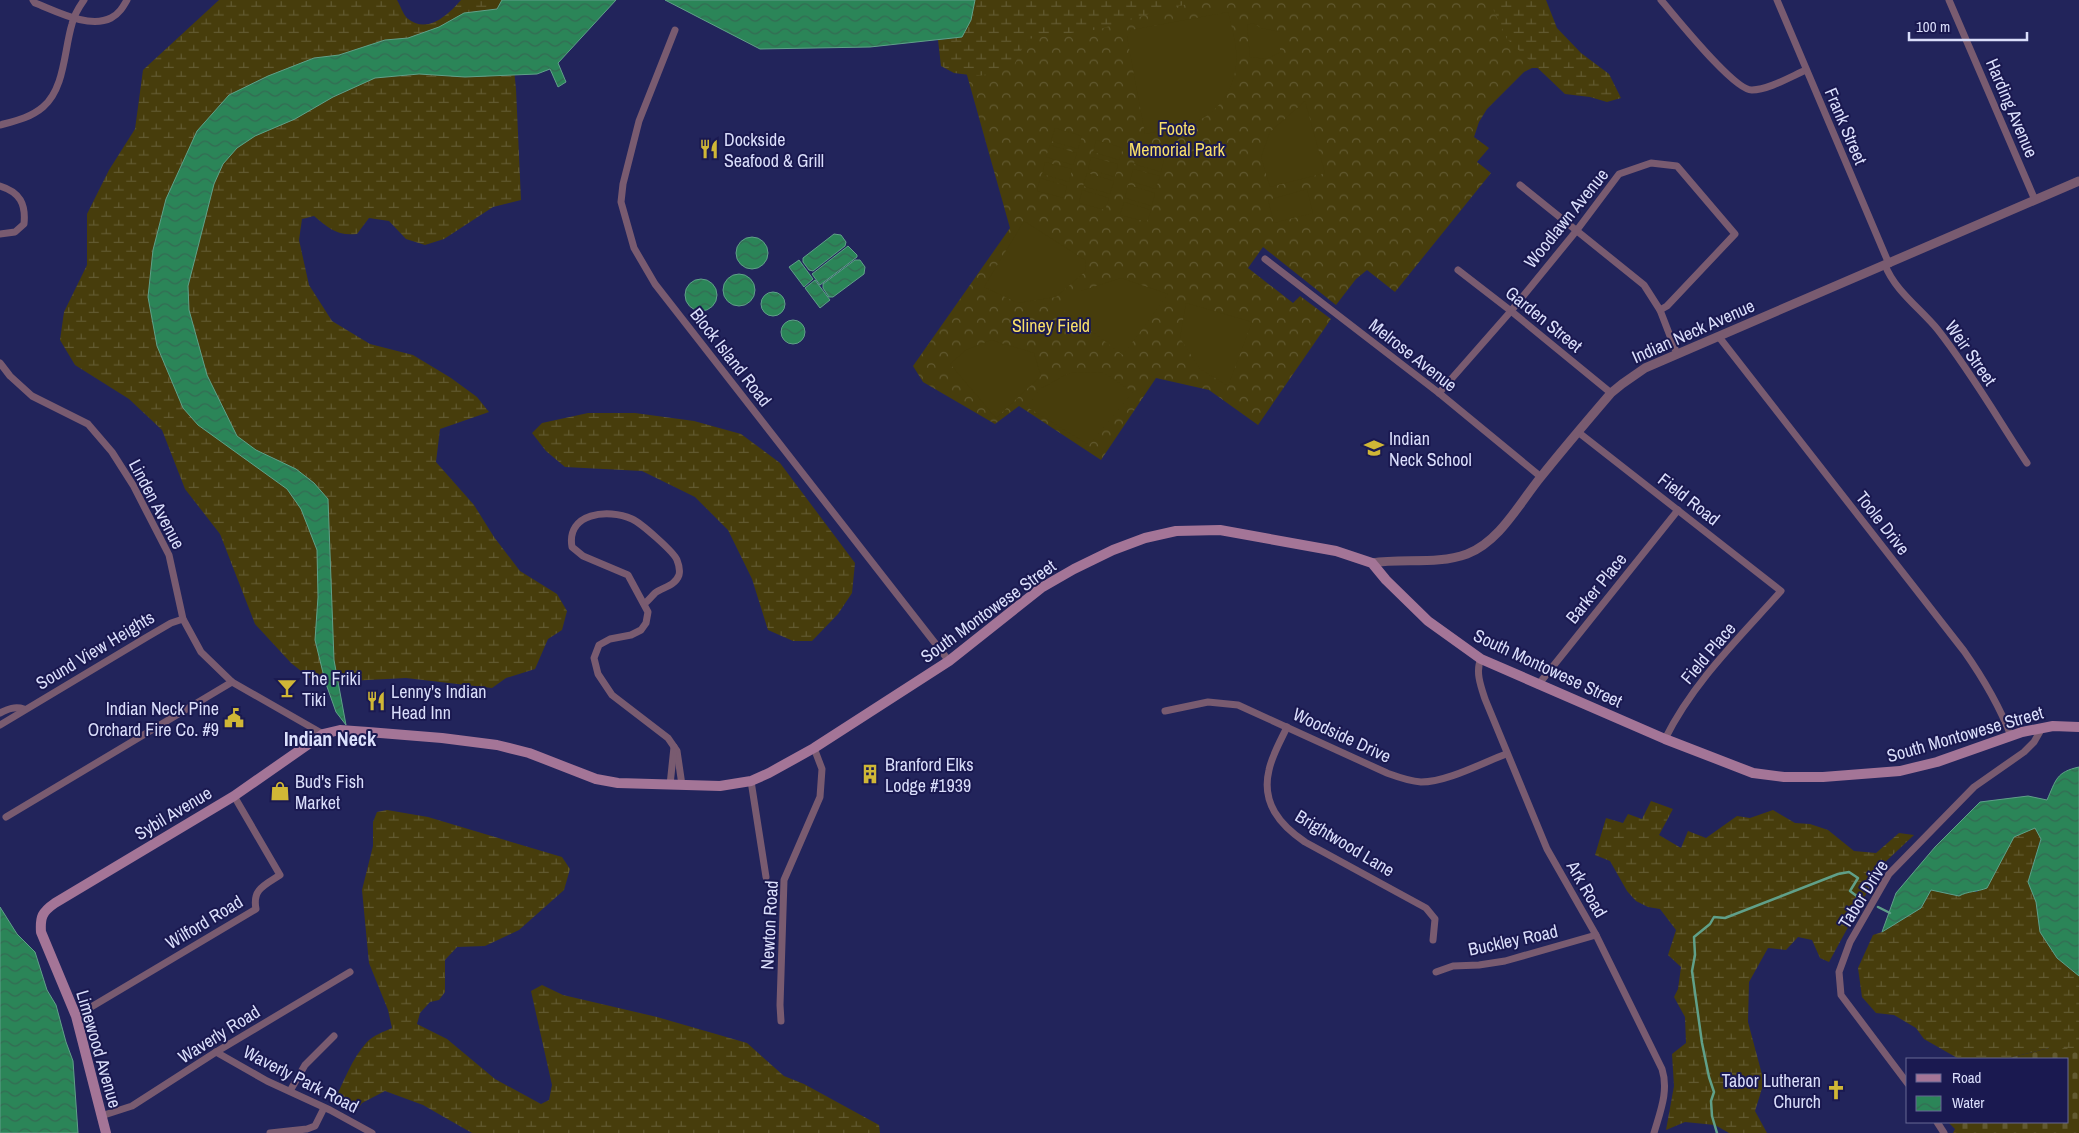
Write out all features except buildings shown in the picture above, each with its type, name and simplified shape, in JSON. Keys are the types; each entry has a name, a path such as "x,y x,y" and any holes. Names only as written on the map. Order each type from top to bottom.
{"main road":[{"name":"South Montowese Street","path":"323,734 340,730 436,737 497,745 528,753 596,779 618,783 720,786 751,781 814,748 949,661 1041,588 1074,568 1113,550 1160,535 1176,531 1220,530 1336,551 1372,563 1386,580 1428,621 1481,659 1665,739 1753,773 1784,777 1809,777 1864,775 1915,768 2011,736 2042,728 2064,725 2079,727"},
{"name":"Sybil Avenue","path":"40,919 47,908 234,796 323,734"},
{"name":"Limewood Avenue","path":"40,919 41,932 76,1016 106,1133"}],"street":[{"path":"33,0 74,17 96,21 112,18 119,12 127,0"},
{"path":"0,125 22,119 34,113 50,99 60,74 74,17 84,0"},
{"path":"1661,0 1727,75 1746,89 1761,88 1806,70"},
{"name":"Frank Street","path":"1777,0 1887,264"},
{"name":"Harding Avenue","path":"1949,0 2034,200"},
{"name":"Block Island Road","path":"675,30 639,121 623,184 620,202 634,248 655,284 949,661"},
{"name":"Woodlawn Avenue","path":"1439,393 1511,311 1577,230 1619,174 1651,164 1677,166 1735,234 1668,306 1660,310"},
{"name":"Indian Neck Avenue","path":"1372,563 1442,560 1461,556 1479,548 1500,528 1611,394 1645,368 2079,181"},
{"path":"1520,185 1644,285 1660,310 1677,354"},
{"path":"0,186 8,188 19,196 25,212 24,224 15,232 0,234"},
{"name":"Melrose Avenue","path":"1266,259 1439,393 1541,477"},
{"name":"Weir Street","path":"1887,264 1892,279 1928,318 1958,357 2027,464"},
{"name":"Garden Street","path":"1458,270 1511,311 1611,394"},
{"name":"Toole Drive","path":"1719,337 1964,651 1993,696 2011,736"},
{"name":"Linden Avenue","path":"0,363 10,376 32,396 88,424 112,452 133,485 169,555 183,619 201,652 232,682 323,734"},
{"name":"Field Road","path":"1578,432 1781,591"},
{"name":"Barker Place","path":"1538,685 1678,510"},
{"path":"644,604 656,592 675,582 680,568 677,558 645,527 632,519 603,513 585,518 574,526 570,536 572,547 583,556 628,575 648,612 646,623 641,630 631,635 610,639 599,645 594,658 598,674 612,695 661,731 677,751 682,785"},
{"name":"Field Place","path":"1665,739 1683,708 1710,671 1781,591"},
{"name":"Sound View Heights","path":"0,725 146,637 171,623 183,619"},
{"name":"Ark Road","path":"1481,659 1478,667 1481,686 1506,754 1547,849 1596,934 1649,1040 1663,1074 1664,1097 1654,1133"},
{"path":"6,818 232,682"},
{"name":"Woodside Drive","path":"1165,711 1208,702 1220,702 1251,710 1387,773 1414,781 1439,779 1506,754"},
{"name":"Sound View Heights","path":"0,713 19,707 24,710"},
{"name":"Brightwood Lane","path":"1287,727 1268,774 1269,796 1277,818 1289,831 1305,842 1426,908 1435,920 1433,940"},
{"name":"Tabor Drive","path":"1906,1081 1841,995 1839,972 1850,942 1889,874 1974,787 2024,752 2034,742 2042,728"},
{"path":"670,785 674,747"},
{"name":"Newton Road","path":"781,1022 784,880 820,797 822,769 814,748"},
{"path":"751,781 766,877"},
{"name":"Wilford Road","path":"76,1016 256,909 254,900 257,892 280,875 234,796"},
{"name":"Buckley Road","path":"1436,972 1453,966 1505,961 1596,934"},
{"name":"Waverly Road","path":"101,1116 132,1106 216,1052 350,972"},
{"path":"290,1091 305,1065 334,1036"},
{"name":"Waverly Park Road","path":"216,1052 268,1081 372,1133"},
{"path":"270,1133 307,1129 315,1126 324,1108"}],"green space":[{"path":"219,0 397,0 407,18 415,23 429,24 450,12 461,0 507,0 516,89 521,200 493,207 444,239 425,245 406,239 389,221 369,218 357,234 344,234 333,230 314,216 302,219 299,240 309,285 332,321 370,344 413,355 451,378 477,397 489,412 440,429 436,462 474,505 494,537 520,571 557,594 567,611 562,630 548,639 535,669 506,678 492,688 406,678 348,681 320,686 291,663 255,624 220,534 185,489 162,430 129,399 75,365 60,340 64,312 87,265 87,214 109,170 135,129 143,70"},
{"path":"967,0 1500,0 1540,68 1532,68 1524,72 1487,109 1479,122 1474,137 1489,148 1477,162 1491,173 1395,292 1367,270 1356,279 1336,305 1263,247 1248,268 1293,303 1300,296 1331,319 1258,425 1209,390 1156,378 1101,460 1019,406 995,424 923,382 913,366 1010,228 956,36"},
{"path":"975,0 1205,0 1162,10 1100,29 1027,39 1014,65 999,72 978,76 954,73 941,66 938,40 962,37 971,20"},
{"path":"1489,0 1546,0 1557,28 1581,53 1609,74 1621,98 1607,102 1590,97 1565,94 1507,39"},
{"path":"1228,12 1235,41 1236,69 1225,97 1205,117 1175,128 1145,134 1127,37 1131,30"},
{"path":"1253,23 1261,28 1280,32 1280,52 1267,59 1250,57 1247,25"},
{"path":"1305,101 1325,173 1270,187 1261,157 1270,132"},
{"path":"1055,128 1082,136 1078,149 1051,141"},
{"path":"1096,140 1123,148 1119,160 1093,152"},
{"path":"1050,145 1077,153 1073,165 1046,157"},
{"path":"1137,152 1164,160 1161,172 1134,164"},
{"path":"1091,157 1118,164 1115,177 1088,169"},
{"path":"1045,162 1072,169 1069,182 1042,174"},
{"path":"1133,169 1160,176 1156,189 1130,181"},
{"path":"1087,173 1114,181 1110,194 1083,186"},
{"path":"1040,178 1067,186 1064,198 1037,191"},
{"path":"1128,185 1155,193 1152,206 1125,198"},
{"path":"1307,189 1313,213 1274,223 1268,200"},
{"path":"1082,190 1109,198 1105,210 1079,203"},
{"path":"1124,202 1151,210 1147,222 1120,215"},
{"path":"1024,221 1085,260 1086,271 1056,297 1018,303 984,287"},
{"path":"1121,278 1168,294 1123,355 1062,309 1081,291"},
{"path":"1186,303 1252,322 1228,386 1200,369 1180,338"},
{"path":"991,340 1034,353 1041,376 996,418 950,364 966,350"},
{"path":"1071,372 1104,373 1133,392 1089,445 1027,407 1040,389"},
{"path":"588,413 635,413 694,421 741,434 780,463 855,563 852,593 838,614 812,641 793,641 768,630 752,579 728,530 695,497 642,471 565,467 546,451 532,433 542,423"},
{"path":"1651,801 1673,809 1659,835 1681,848 1688,831 1706,838 1737,816 1750,818 1773,810 1795,823 1810,824 1828,830 1854,851 1876,853 1899,833 1914,835 1882,865 1829,962 1820,958 1812,940 1798,937 1786,950 1768,948 1749,982 1748,1022 1764,1082 1755,1111 1767,1133 1729,1133 1715,1125 1685,1122 1666,1130 1674,1086 1672,1054 1686,1043 1685,1017 1674,997 1678,989 1681,967 1668,955 1676,930 1660,909 1648,907 1636,901 1627,891 1610,861 1595,855 1606,818 1623,823 1628,814 1642,819"},
{"path":"387,810 428,817 562,857 570,869 564,890 519,930 485,946 457,947 445,960 445,992 439,1000 430,1002 420,1013 417,1024 447,1039 495,1079 541,1104 549,1100 552,1085 531,991 542,985 563,995 657,1017 747,1043 784,1076 804,1084 879,1125 880,1133 472,1133 423,1105 385,1091 362,1103 354,1114 334,1102 348,1071 362,1048 373,1037 392,1028 388,1010 369,963 362,890 373,846 373,822 377,812"},
{"path":"2035,828 2041,838 2028,882 2036,902 2040,932 2057,958 2079,976 2079,1048 2049,1048 2009,1058 1957,1058 1924,1039 1916,1028 1894,1015 1876,1013 1862,997 1858,968 1873,935 1882,932 1921,908 1931,890 1958,896 1969,891 1977,892 2014,836"},
{"path":"2049,1048 2079,1048 2079,1133 1953,1133 1955,1129 1949,1123 2069,1123 2069,1058 2009,1058"}],"water":[{"path":"502,0 616,0 558,63 566,82 558,87 550,69 537,74 465,77 419,74 375,78 333,97 295,119 255,136 237,148 223,164 214,184 188,286 189,310 207,375 237,436 256,450 296,469 314,483 328,499 334,660 346,725 336,712 325,681 315,640 318,597 317,550 301,509 287,489 198,425 183,408 157,346 148,297 153,250 166,199 197,131 229,95 268,76 314,58 339,55 385,40 408,38 439,27 464,13 497,9"},
{"path":"665,0 975,0 971,20 962,37 870,47 760,49"},
{"path":"834,234 841,235 846,242 845,246 813,271 809,270 803,262 803,258"},
{"path":"752,237 763,242 768,253 763,264 752,269 741,264 736,253 741,242"},
{"path":"848,246 857,257 820,285 812,274"},
{"path":"799,260 813,279 804,287 789,267"},
{"path":"855,260 860,260 865,267 864,274 833,297 829,297 823,288 823,284"},
{"path":"739,274 745,275 750,279 754,284 754,296 750,301 745,305 739,306 733,305 728,301 724,296 723,290 724,284 728,279 733,275"},
{"path":"701,279 707,280 712,284 716,289 716,301 712,306 707,310 701,311 695,310 690,306 686,301 685,295 686,289 690,284 695,280"},
{"path":"815,280 830,300 820,308 805,288"},
{"path":"773,292 778,293 784,299 784,309 778,315 773,316 768,315 762,309 761,304 762,299 768,293"},
{"path":"793,320 798,321 804,327 804,337 798,343 793,344 788,343 782,337 781,332 782,327 788,321"},
{"path":"2079,767 2079,976 2057,958 2040,932 2036,902 2028,882 2041,839 2035,828 2014,837 1987,888 1959,896 1931,890 1921,908 1882,932 1896,893 1935,847 1980,802 2028,796 2047,800 2061,774"},
{"path":"0,907 17,934 35,952 47,990 56,1005 73,1061 78,1133 0,1133"}],"waterway":[{"path":"1717,1133 1712,1116 1711,1101 1714,1092 1702,1043 1692,971 1695,955 1694,937 1710,924 1714,917 1725,918 1838,874 1849,872 1858,878 1850,891 1862,900"},
{"path":"1878,907 1890,913"}],"place":[{"name":"Dockside Seafood & Grill","path":"709,149"},
{"name":"Indian Neck School","path":"1374,448"},
{"name":"The Friki Tiki","path":"287,688"},
{"name":"Lenny's Indian Head Inn","path":"376,701"},
{"name":"Indian Neck Pine Orchard Fire Co. #9","path":"234,718"},
{"name":"Branford Elks Lodge #1939","path":"870,774"},
{"name":"Bud's Fish Market","path":"280,791"},
{"name":"Tabor Lutheran Church","path":"1836,1090"}],"district":[{"name":"Indian Neck","path":"330,738"}],"park label":[{"name":"Foote Memorial Park","path":"1177,138"},
{"name":"Sliney Field","path":"1051,325"}]}
